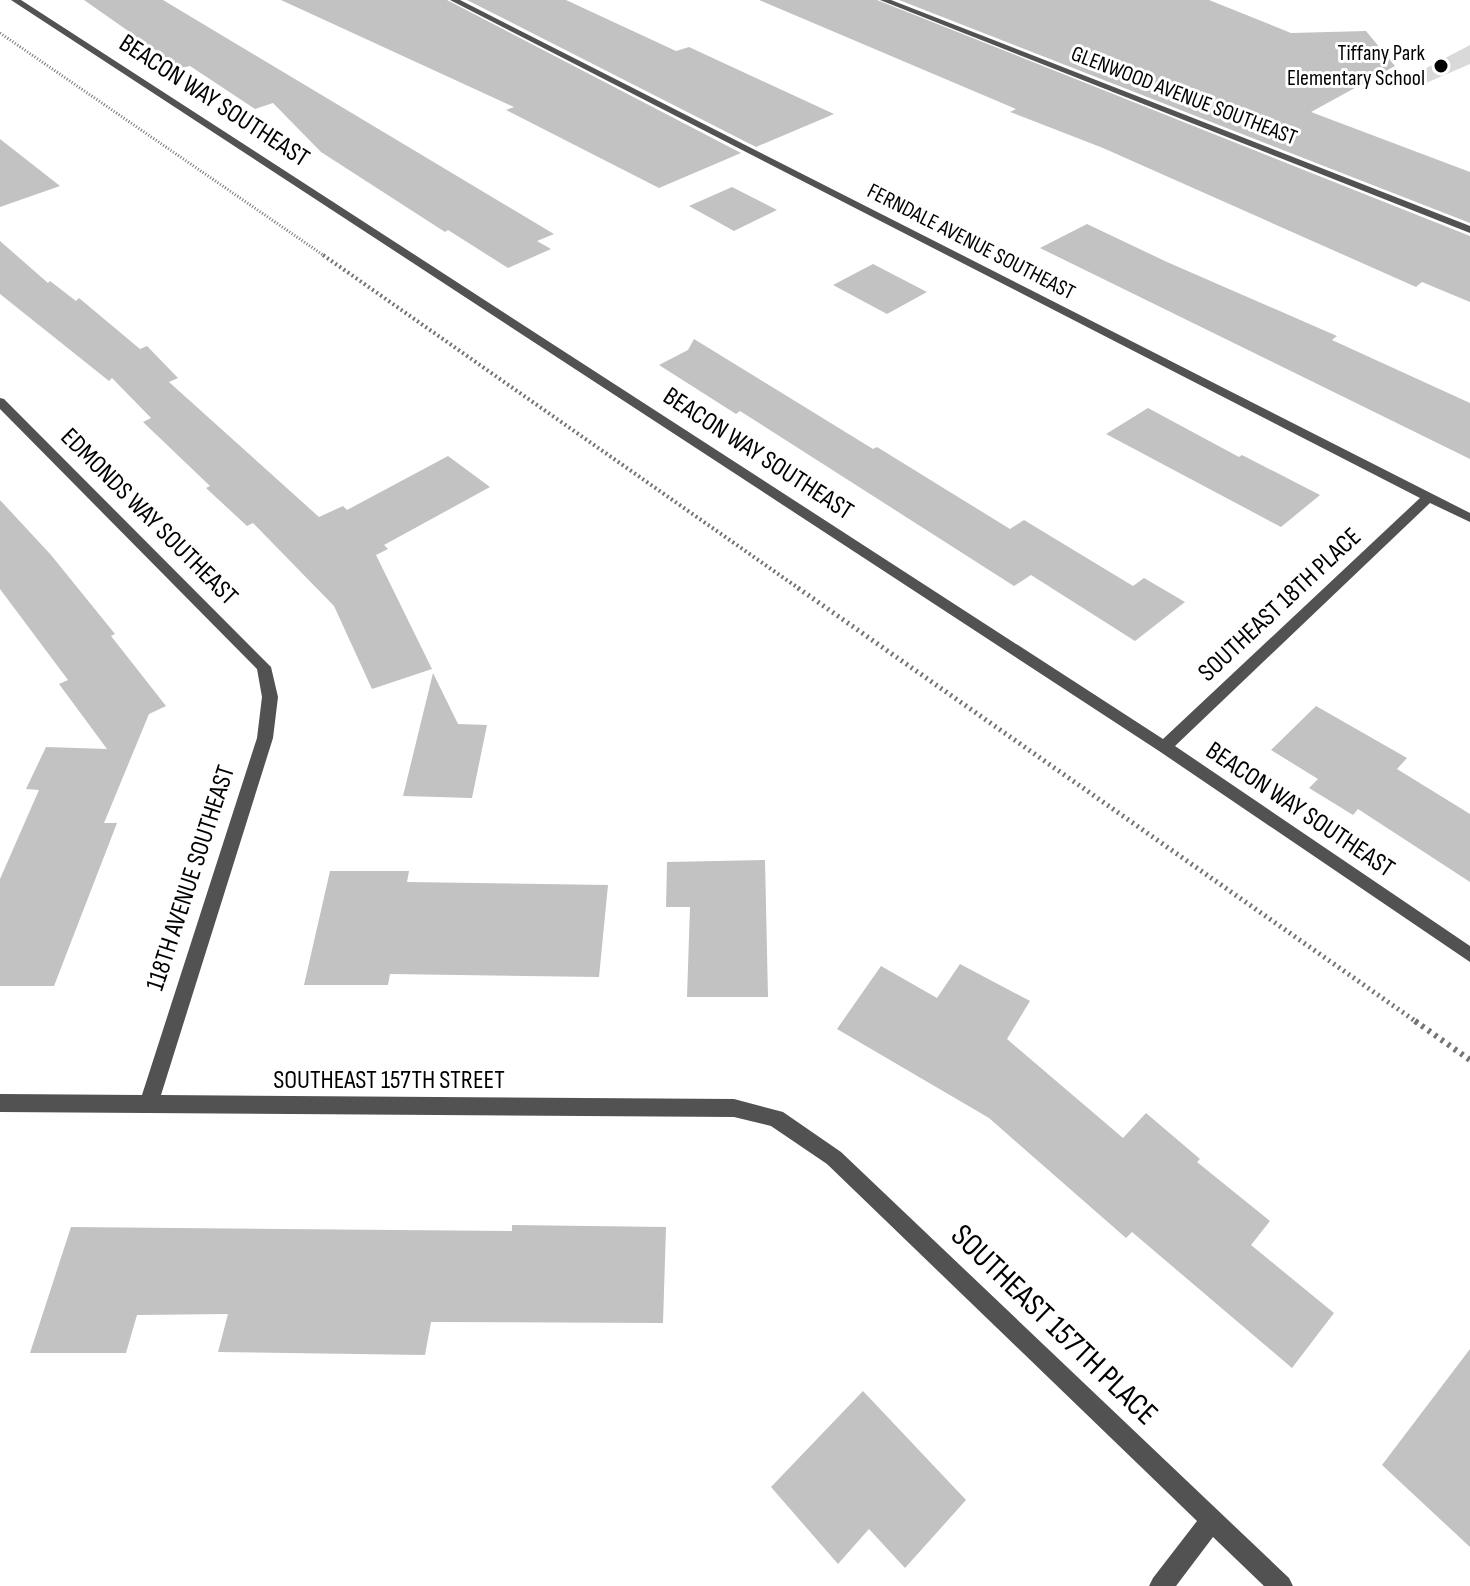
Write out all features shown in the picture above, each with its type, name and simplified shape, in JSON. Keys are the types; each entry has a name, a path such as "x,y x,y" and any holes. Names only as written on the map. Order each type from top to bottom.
{"street":[{"name":"BEACON WAY SOUTHEAST","path":"15,0 1164,747 1470,955"},
{"name":"FERNDALE AVENUE SOUTHEAST","path":"454,0 1470,518"},
{"name":"GLENWOOD AVENUE SOUTHEAST","path":"884,0 1470,230"},
{"name":"EDMONDS WAY SOUTHEAST","path":"0,403 264,667"},
{"name":"SOUTHEAST 18TH PLACE","path":"1164,747 1428,498"},
{"name":"118TH AVENUE SOUTHEAST","path":"149,1104 265,738 270,697 264,667"},
{"name":"SOUTHEAST 157TH STREET","path":"0,1103 734,1108 776,1118"},
{"name":"SOUTHEAST 157TH PLACE","path":"776,1118 834,1158 1281,1586"},
{"path":"1161,1586 1211,1521"}],"path":[{"path":"0,33 320,253 1470,1060"}],"shaded area":[{"path":"1470,45 1470,64 1419,86 1390,87"}],"building":[{"path":"84,0 163,0 554,234 537,241 551,249 508,268 448,230 445,232 321,152 273,103 255,109 190,66 181,68"},
{"path":"281,0 447,0 741,153 659,188 506,110 514,107"},
{"path":"467,0 566,0 676,51 689,47 834,114 756,147"},
{"path":"759,0 877,0 1470,236 1470,302 1422,282 1416,287 1103,148 1010,112 1016,109"},
{"path":"899,0 1209,0 1291,33 1366,31 1395,66 1311,112 1470,172 1470,223"},
{"path":"0,139 60,186 0,207"},
{"path":"732,187 777,210 734,231 689,206"},
{"path":"1087,224 1337,336 1332,340 1470,403 1470,459 1040,248"},
{"path":"0,241 48,283 50,281 76,301 79,298 140,349 147,346 178,378 169,382 319,517 343,506 347,510 448,456 490,487 384,545 388,549 376,555 432,669 372,689 334,606 253,523 247,526 206,488 210,486 143,422 151,418 112,378 109,381 0,294"},
{"path":"873,264 927,292 887,314 833,285"},
{"path":"694,339 1010,529 1024,520 1133,586 1144,578 1185,602 1135,641 1031,575 1014,586 740,411 736,414 659,365 688,350"},
{"path":"1148,408 1239,457 1242,455 1320,495 1281,527 1106,434"},
{"path":"0,500 51,555 115,634 111,636 166,706 149,714 104,823 117,823 54,986 0,986 0,879 39,790 26,789 46,747 107,749 59,684 68,680 0,589"},
{"path":"433,673 458,724 487,725 472,798 403,796"},
{"path":"1316,706 1407,758 1397,769 1470,814 1470,882 1358,809 1353,815 1309,788 1318,779 1271,750"},
{"path":"765,860 768,997 687,997 690,907 666,907 667,862"},
{"path":"330,871 409,871 407,882 608,885 599,977 390,974 388,985 304,985"},
{"path":"960,964 1030,1001 1007,1039 1123,1138 1146,1113 1200,1159 1197,1162 1270,1221 1251,1245 1334,1313 1292,1368 1132,1232 1126,1238 989,1118 837,1029 881,966 937,998"},
{"path":"512,1225 666,1227 663,1323 431,1322 425,1355 218,1352 228,1314 137,1315 126,1353 30,1353 71,1227 512,1231"},
{"path":"1470,1349 1470,1547 1382,1465"},
{"path":"863,1391 966,1500 905,1568 869,1529 838,1564 771,1487"}],"place":[{"name":"Tiffany Park Elementary School","path":"1441,66"}]}
